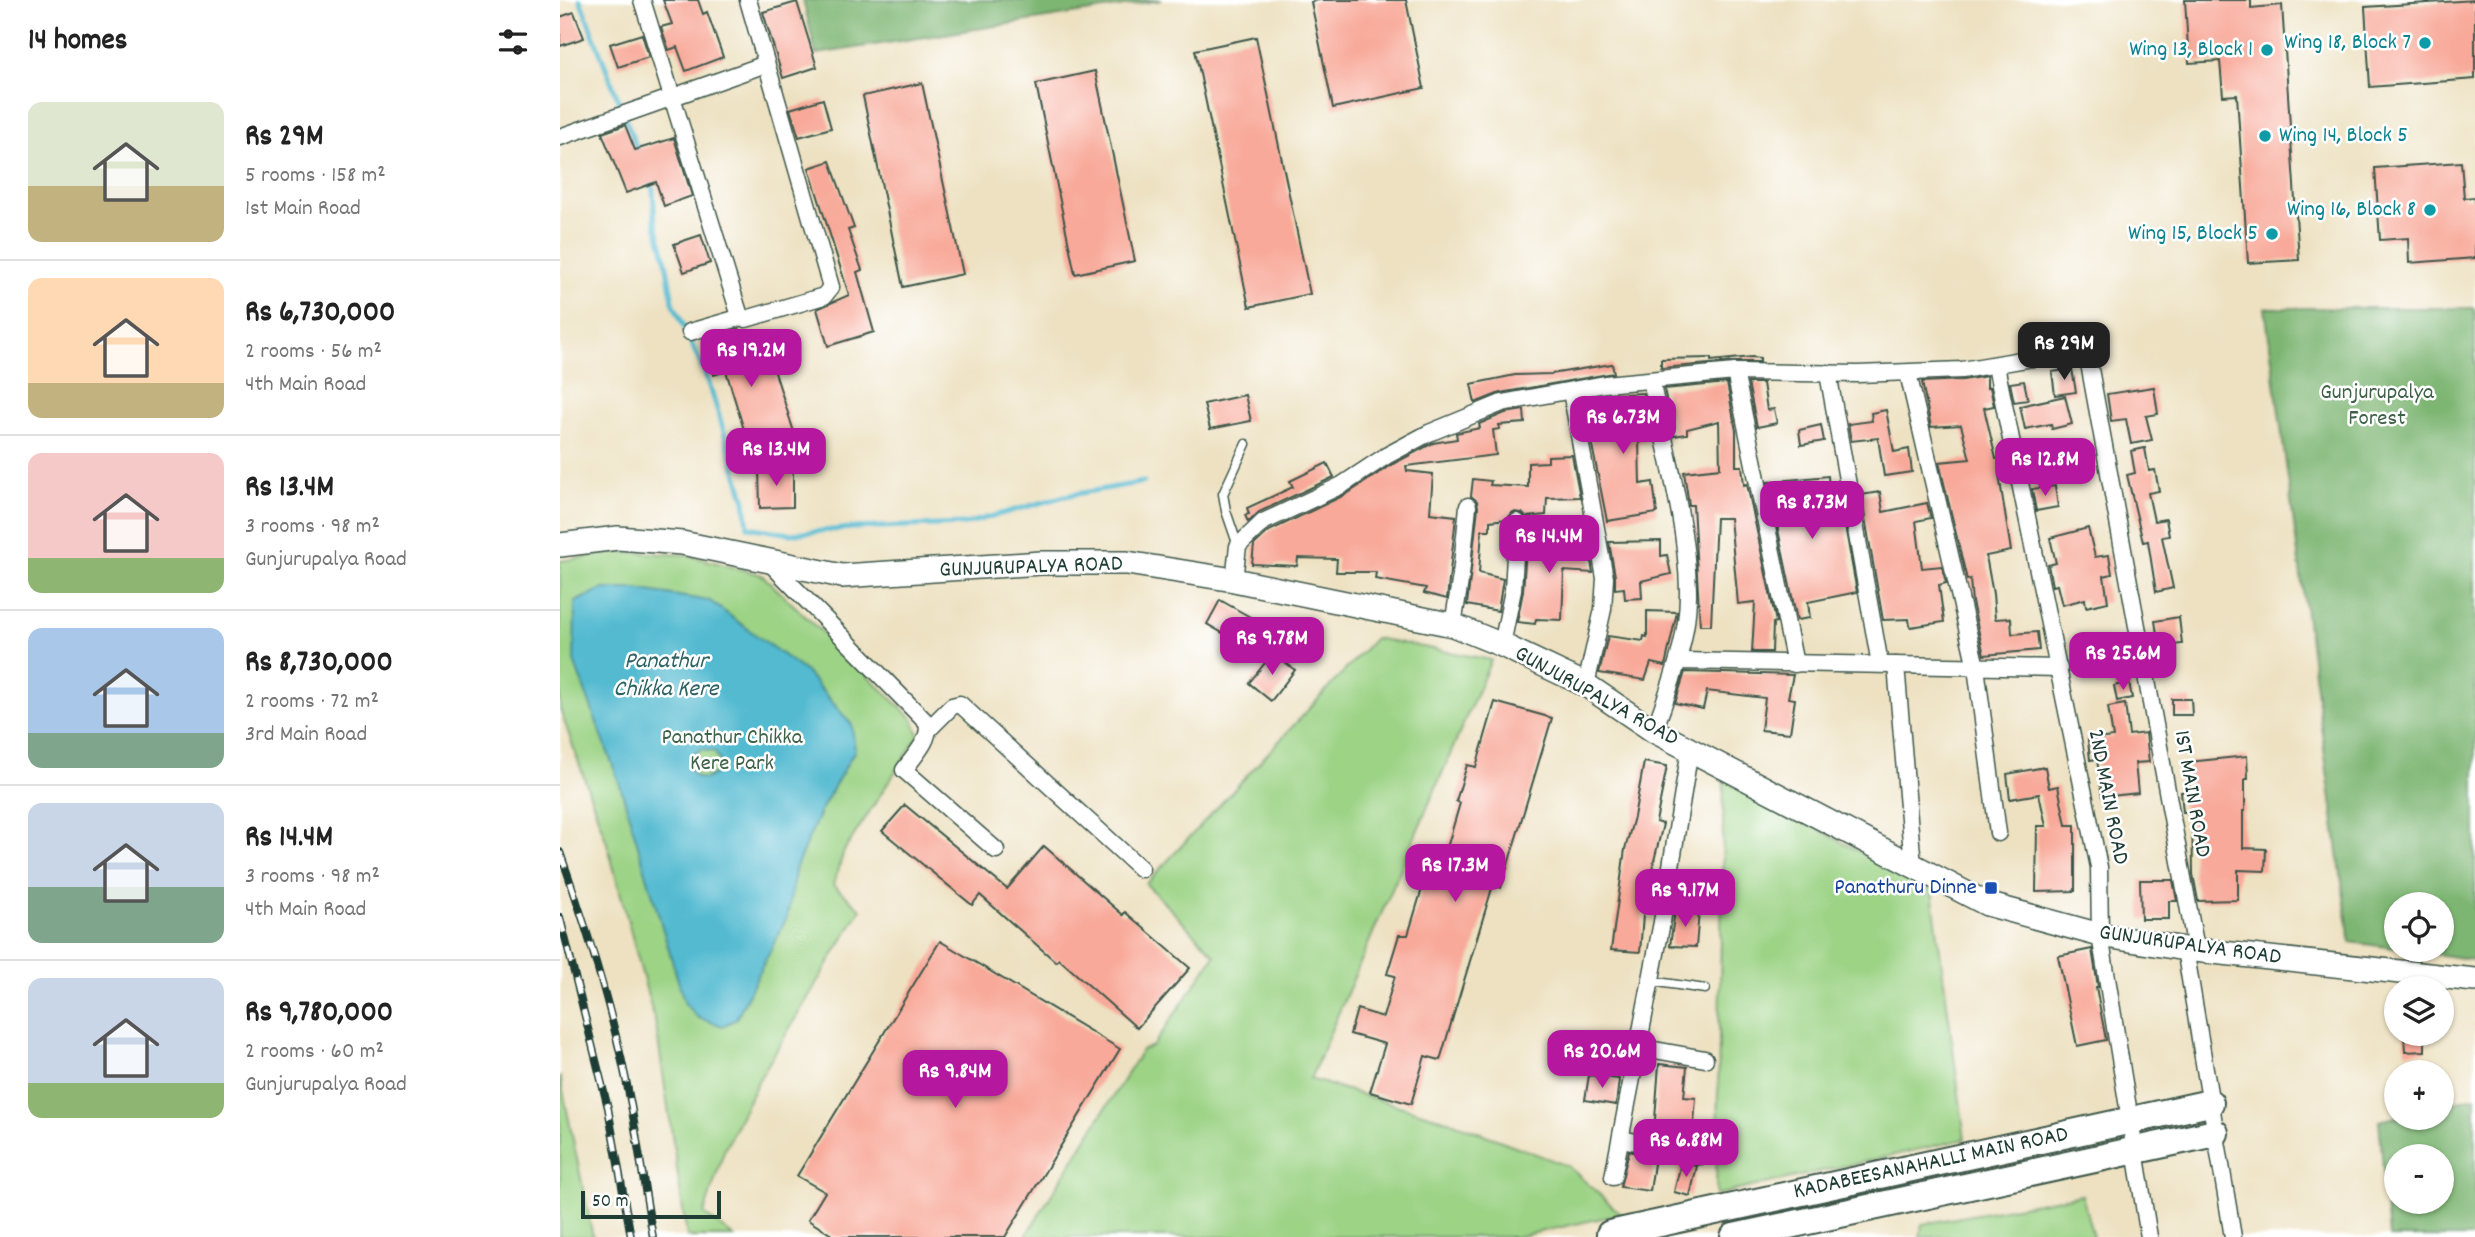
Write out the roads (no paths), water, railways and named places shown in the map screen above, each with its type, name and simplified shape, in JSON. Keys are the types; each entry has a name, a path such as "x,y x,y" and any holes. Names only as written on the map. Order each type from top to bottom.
{"main road":[{"name":"KADABEESANAHALLI MAIN ROAD","path":"1610,1235 2210,1103"},
{"name":"KADABEESANAHALLI MAIN ROAD","path":"1734,1237 2215,1133"}],"street":[{"path":"642,0 742,317"},
{"path":"690,332 824,296 831,287 748,0"},
{"path":"560,137 766,64"},
{"name":"1ST MAIN ROAD","path":"1996,366 2080,350 2088,358 2191,949 2210,1103 2233,1237"},
{"path":"1234,580 1238,546 1264,522 1342,485 1386,456 1429,433 1502,403 1605,384 1735,372 1908,373 1996,366"},
{"name":"2ND MAIN ROAD","path":"1996,366 2099,867 2100,935 2149,1237"},
{"path":"1735,372 1795,664"},
{"path":"1828,373 1888,665 1913,866"},
{"path":"1908,373 1976,667 1998,833"},
{"path":"1651,380 1682,532 1688,592 1679,661 1654,731"},
{"path":"1572,391 1605,578 1603,609 1586,685"},
{"path":"1453,625 1468,506"},
{"path":"1502,645 1513,590 1517,522"},
{"name":"GUNJURUPALYA ROAD","path":"560,545 618,538 682,543 842,576 1041,563 1126,563 1234,580 1453,625 1586,685 1654,731 1987,904 2100,935 2191,949 2475,980"},
{"path":"770,563 927,723 929,729"},
{"path":"1679,661 2059,668"},
{"path":"996,850 904,770 927,737 929,729 952,706 960,704 1141,869"},
{"path":"1613,1177 1669,885 1690,749"},
{"path":"1638,1047 1705,1059"},
{"path":"1622,1139 1700,1156"}],"lane":[{"path":"1238,546 1223,494 1246,444"},
{"path":"1669,885 1706,889"},
{"path":"1651,981 1705,989"}],"water":[{"name":"Panathur Chikka Kere","path":"602,589 636,589 710,601 806,672 852,725 855,750 821,810 796,867 787,917 736,1019 723,1026 698,1018 685,1004 620,785 574,661 575,602","holes":["701,749 715,752 720,762 718,772 705,779 694,775 690,758"]}],"waterway":[{"path":"580,0 639,154"},
{"path":"649,179 653,190 655,221 665,256 673,302 709,383 745,501 748,527 791,534 852,528 965,524 1065,496 1144,482"}],"railway":[{"path":"560,852 591,945 617,1041 631,1105 653,1237"},
{"path":"560,917 608,1108 631,1237"}],"place":[{"name":"Wing 18, Block 7","path":"2425,43"},
{"name":"Wing 13, Block 1","path":"2267,50"},
{"name":"Wing 14, Block 5","path":"2265,136"},
{"name":"Wing 16, Block 8","path":"2430,210"},
{"name":"Wing 15, Block 5","path":"2272,234"},
{"name":"Panathuru Dinne","path":"1991,888"}],"park label":[{"name":"Gunjurupalya Forest","path":"2377,406"},
{"name":"Panathur Chikka Kere Park","path":"732,751"}]}
